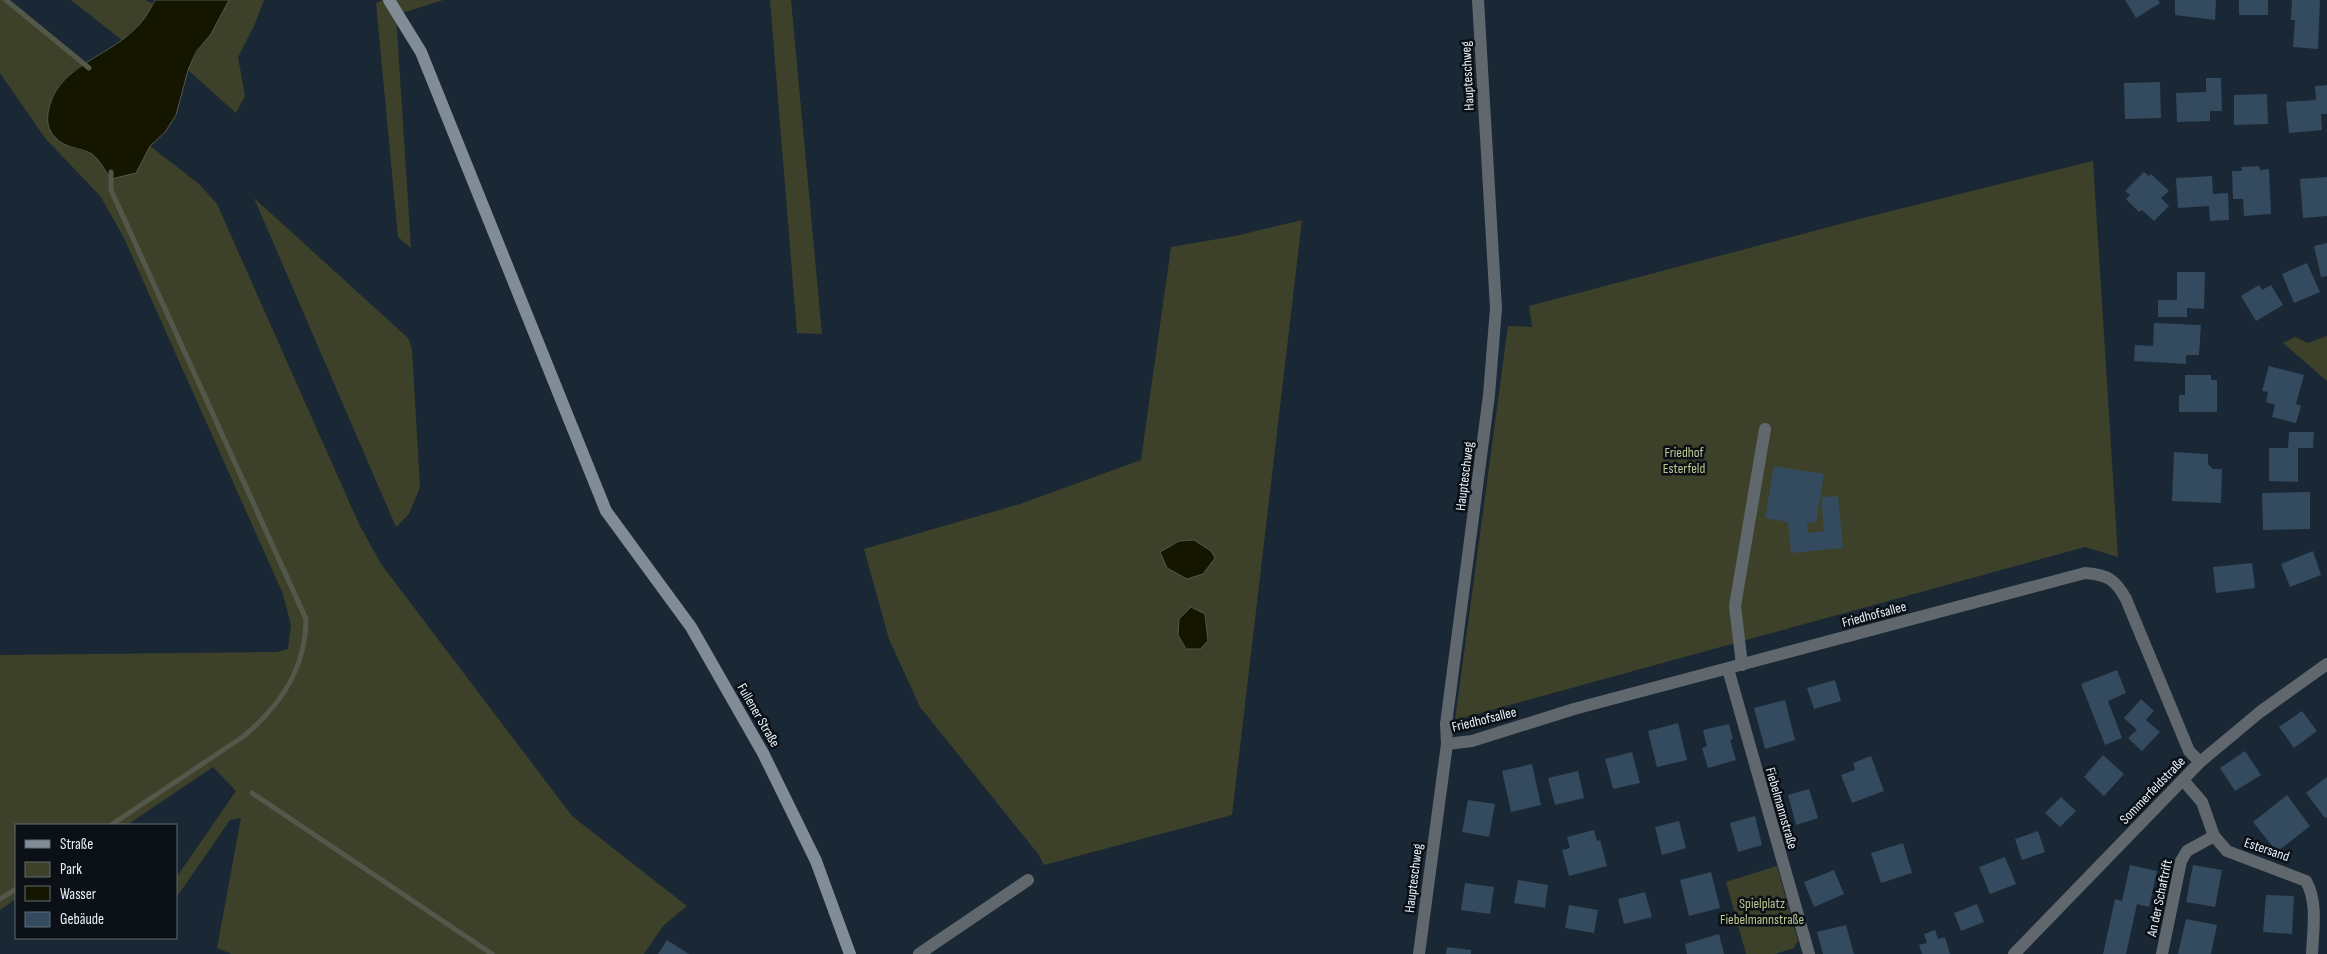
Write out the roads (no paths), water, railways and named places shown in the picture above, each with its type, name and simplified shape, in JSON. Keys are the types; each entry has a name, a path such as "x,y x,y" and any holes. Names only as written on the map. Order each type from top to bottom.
{"main road":[{"name":"Fullener Straße","path":"389,0 421,52 606,511 691,627 763,753 816,861 850,954"}],"street":[{"name":"Haupteschweg","path":"1419,954 1447,744 1446,724 1489,394 1495,329 1496,308 1478,0"},
{"path":"1742,665 1735,606 1765,430"},
{"name":"Friedhofsallee","path":"1447,744 1472,741 1574,709 2085,572 2101,574 2117,583 2126,599 2189,751 2200,762"},
{"name":"Sommerfeldstraße","path":"2014,954 2200,762 2260,712 2327,664"},
{"name":"Fiebelmannstraße","path":"1728,669 1809,954"},
{"name":"Estersand","path":"2183,780 2202,802 2214,836 2227,852 2306,881 2312,891 2313,903 2312,954"},
{"name":"An der Schaftrift","path":"2162,954 2180,862 2187,851 2214,836"},
{"path":"919,954 1028,880"}],"water":[{"path":"155,0 229,0 211,34 196,52 188,70 176,115 165,132 150,146 136,173 111,179 95,156 63,144 55,137 48,126 48,113 52,98 60,85 82,66 133,31 146,17"},
{"path":"1194,540 1211,551 1215,558 1203,574 1187,579 1167,568 1160,552 1179,541"},
{"path":"1191,607 1205,614 1208,641 1200,649 1186,649 1178,635 1179,619"}],"waterway":[{"path":"6,0 89,68"},
{"path":"111,172 111,190 306,619 302,654 289,684 269,712 244,736 112,824"},
{"path":"252,793 492,954"},
{"path":"0,899 15,890"}],"park label":[{"name":"Friedhof Esterfeld","path":"1684,460"},
{"name":"Spielplatz Fiebelmannstraße","path":"1762,912"}]}
